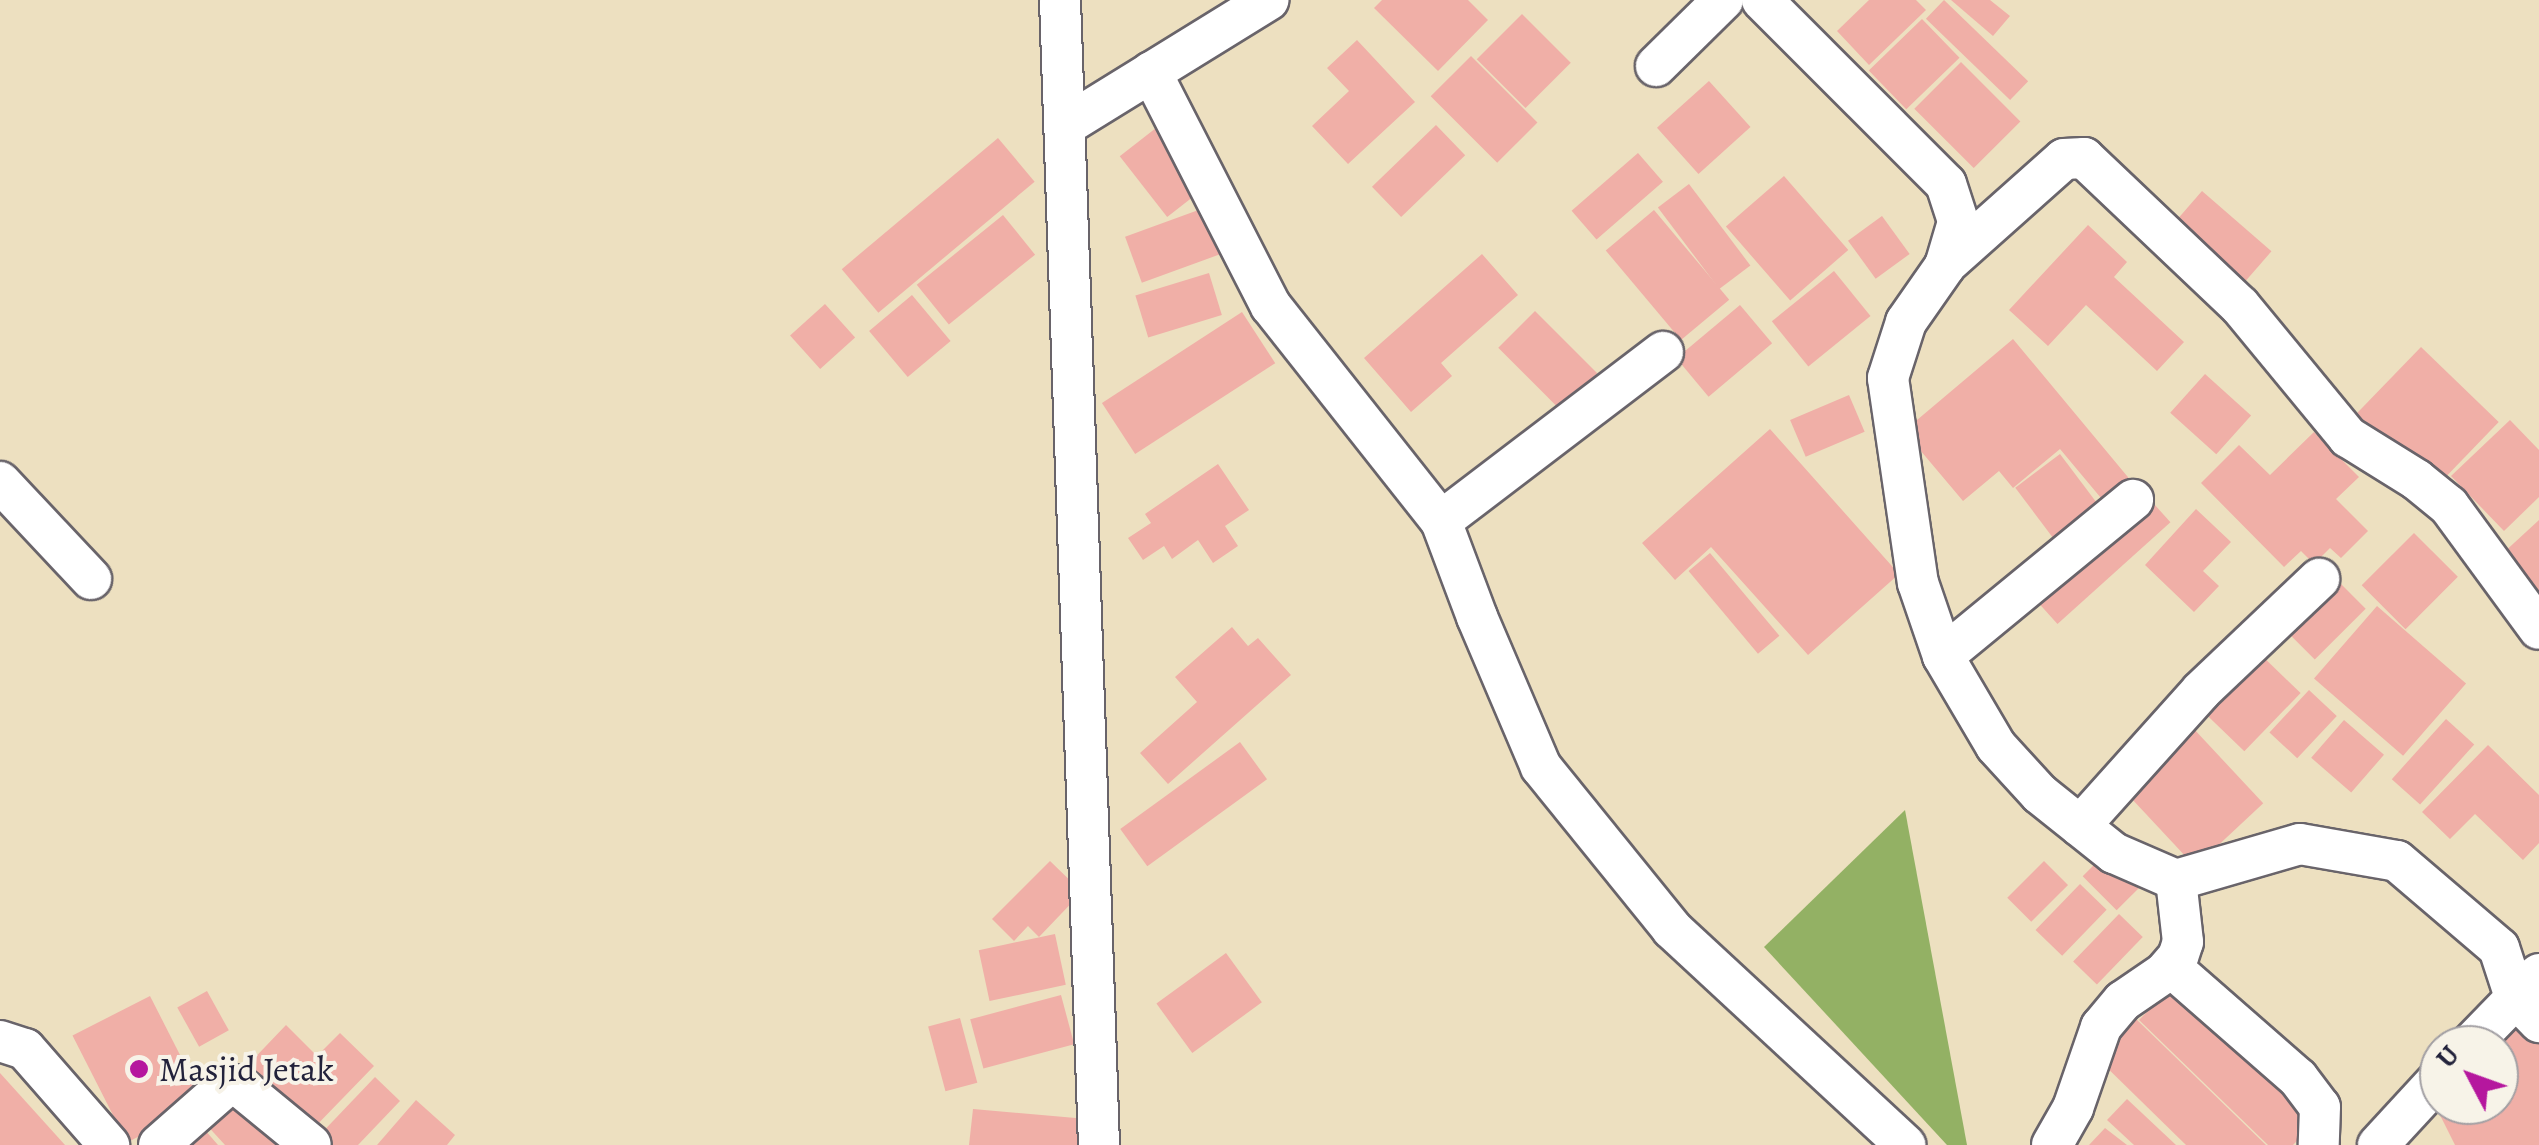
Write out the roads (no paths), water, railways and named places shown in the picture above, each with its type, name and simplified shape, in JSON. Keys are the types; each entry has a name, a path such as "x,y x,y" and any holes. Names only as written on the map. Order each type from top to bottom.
{"street":[{"path":"1060,0 1099,1145"},
{"path":"1066,125 1268,0"},
{"path":"1656,66 1723,0"},
{"path":"1762,0 1946,184 1958,222 1945,266"},
{"path":"1151,72 1271,306 1441,522 1476,618 1541,767 1672,929 1906,1145"},
{"path":"2496,1025 2531,998 2500,948 2397,862 2300,844 2176,880 2114,853 2040,794 1996,746 1943,656 1918,584 1888,378 1906,322 1945,266 2064,158 2084,158 2240,306 2348,437 2418,480 2449,506 2539,629"},
{"path":"1441,522 1663,352"},
{"path":"0,482 91,579"},
{"path":"1943,656 2133,500"},
{"path":"2080,826 2201,692 2319,579"},
{"path":"2052,1145 2074,1108 2101,1027 2123,1001 2171,967 2184,942 2176,880"},
{"path":"2171,967 2298,1078 2320,1106 2319,1145"},
{"path":"0,1041 26,1049 109,1145"},
{"path":"159,1145 226,1086 238,1084 311,1145"},
{"path":"2378,1145 2419,1101"}],"place":[{"name":"Masjid Jetak","path":"139,1069"}]}
